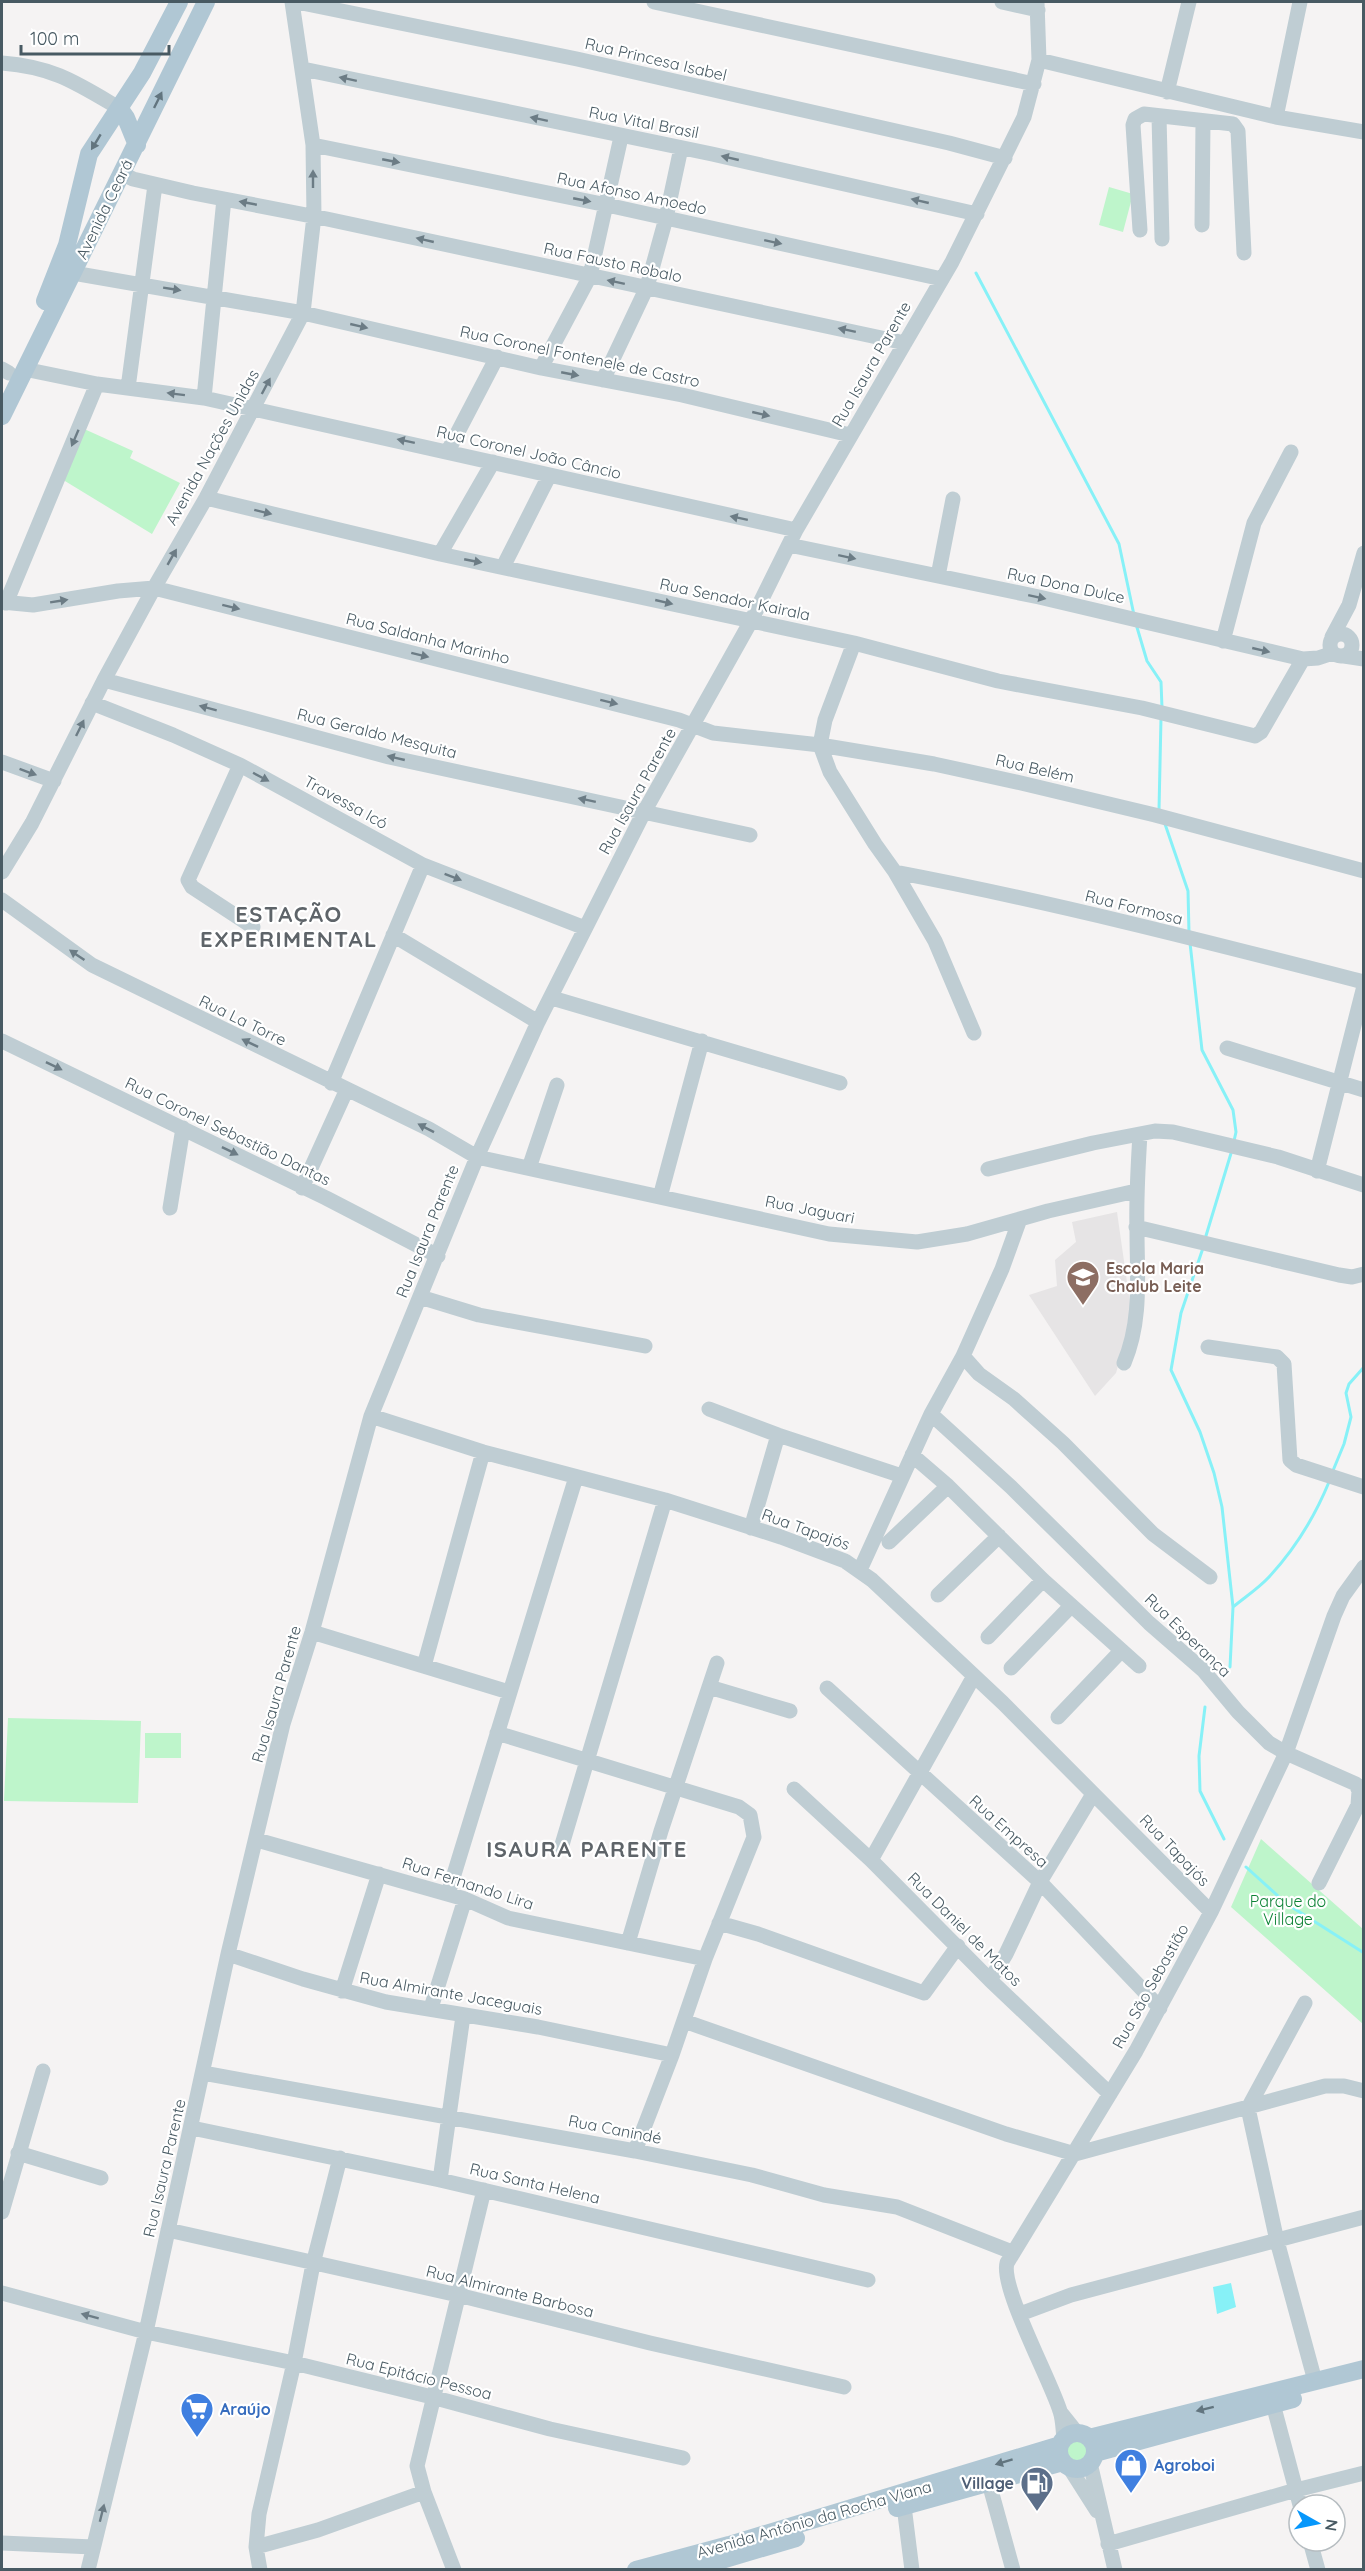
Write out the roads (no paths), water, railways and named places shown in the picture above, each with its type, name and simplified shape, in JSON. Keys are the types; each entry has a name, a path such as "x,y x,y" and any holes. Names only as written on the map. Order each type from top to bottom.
{"main road":[{"name":"Avenida Ceará","path":"2,416 9,374 53,284 67,245 89,154 142,73 178,2"},
{"name":"Avenida Ceará","path":"9,374 73,273 206,2"},
{"path":"118,108 126,118 137,144"},
{"path":"84,170 94,182 119,177"},
{"name":"Avenida Antônio da Rocha Viana","path":"636,2570 1364,2369"},
{"name":"Avenida Antônio da Rocha Viana","path":"688,2570 711,2567 904,2506 989,2483 1076,2450 1364,2381"}],"street":[{"name":"Avenida Nações Unidas","path":"2,872 32,823 104,680 254,410 303,313 314,216 313,145 292,2"},
{"name":"Rua Princesa Isabel","path":"297,2 577,59 949,143 1005,158"},
{"path":"654,2 1035,84"},
{"path":"1002,2 1037,6"},
{"path":"1167,92 1189,2"},
{"path":"1276,117 1300,2"},
{"name":"Rua Isaura Parente","path":"88,2570 146,2332 228,1954 283,1725 312,1632 371,1416 477,1157 538,1022 585,928 644,812 751,621 796,530 942,279 1005,158 1024,117 1035,84 1039,60 1037,6"},
{"path":"1039,60 1276,117 1364,132"},
{"path":"2,63 29,65 53,72 118,108"},
{"name":"Rua Vital Brasil","path":"303,69 681,148 977,214"},
{"path":"1202,225 1214,122 1222,105"},
{"path":"1140,230 1133,125 1135,119 1144,114 1233,124 1238,131 1244,253"},
{"path":"1159,116 1162,239"},
{"path":"541,368 590,276 621,137"},
{"name":"Rua Afonso Amoedo","path":"313,145 607,205 942,279"},
{"path":"603,380 647,287 666,218 681,148"},
{"name":"Rua Fausto Robalo","path":"119,177 314,216 905,343"},
{"path":"128,388 155,185"},
{"path":"204,398 224,199"},
{"name":"Rua Coronel Fontenele de Castro","path":"73,273 303,313 541,368 681,395 850,435"},
{"path":"447,450 496,357"},
{"name":"Rua Coronel João Câncio","path":"9,374 204,398 447,450 549,476 796,530"},
{"path":"4,603 97,384"},
{"path":"1223,641 1254,523 1291,452"},
{"path":"440,554 493,462"},
{"path":"503,567 549,476"},
{"name":"Rua Senador Kairala","path":"206,498 440,554 854,643 998,681 1152,710 1255,736 1261,732 1303,659"},
{"path":"938,576 953,499"},
{"name":"Rua Dona Dulce","path":"789,545 1163,625 1303,659 1318,658 1345,646"},
{"path":"1364,553 1349,605 1345,646 1364,659"},
{"name":"Rua Saldanha Marinho","path":"4,603 33,605 118,591 154,588 693,725"},
{"path":"854,643 825,720 820,745 830,772 895,872 935,941 974,1033"},
{"name":"Rua Geraldo Mesquita","path":"104,680 389,757 750,835"},
{"name":"Travessa Icó","path":"92,703 240,765 423,865 585,928"},
{"name":"Rua Belém","path":"693,725 713,733 820,745 934,764 1155,814 1364,871"},
{"path":"2,762 54,781"},
{"path":"240,765 188,880 192,887 253,927"},
{"path":"332,1083 423,865"},
{"name":"Rua Formosa","path":"895,872 950,882 1204,941 1364,984"},
{"name":"Rua La Torre","path":"2,900 92,965 429,1129 477,1157"},
{"path":"393,935 538,1022"},
{"path":"1317,1171 1364,984"},
{"path":"552,998 840,1083"},
{"name":"Rua Coronel Sebastião Dantas","path":"2,1041 183,1128 438,1256"},
{"path":"660,1197 702,1041"},
{"path":"1227,1048 1364,1090"},
{"path":"529,1168 557,1085"},
{"path":"302,1188 347,1089"},
{"path":"170,1208 183,1128"},
{"path":"988,1169 1140,1134 1173,1132 1278,1157 1364,1185"},
{"path":"1124,1363 1132,1344 1137,1320 1137,1191 1140,1134"},
{"name":"Rua Jaguari","path":"477,1157 830,1234 895,1241 917,1242 941,1239 1137,1191"},
{"path":"860,1570 931,1414 963,1356 1002,1269 1020,1219"},
{"path":"1137,1227 1339,1275 1352,1277 1364,1274"},
{"path":"420,1296 479,1315 645,1346"},
{"path":"1208,1347 1277,1357 1284,1364 1290,1460 1303,1468 1357,1484"},
{"path":"963,1356 979,1374 1014,1400 1063,1443 1153,1534 1210,1577"},
{"path":"710,1409 778,1435 902,1476"},
{"name":"Rua Esperança","path":"931,1414 1011,1487 1149,1623 1203,1670 1254,1729 1286,1753 1356,1784 1359,1791 1354,1813 1319,1883"},
{"name":"Rua Tapajós","path":"371,1416 483,1452 665,1500 830,1554 860,1570 974,1676 1211,1912"},
{"path":"751,1528 778,1435"},
{"path":"424,1666 483,1452"},
{"path":"912,1455 948,1485 1043,1580 1139,1666"},
{"path":"448,1894 576,1477"},
{"path":"889,1542 948,1485"},
{"path":"561,1848 665,1500"},
{"path":"938,1595 999,1536"},
{"name":"Rua São Sebastião","path":"1115,2570 1104,2522 1006,2274 1012,2252 1075,2154 1160,2008 1211,1912 1286,1753 1334,1616 1343,1596 1362,1572"},
{"path":"988,1637 1043,1580"},
{"path":"1011,1668 1071,1606"},
{"path":"312,1632 509,1692"},
{"path":"1058,1717 1121,1651"},
{"path":"628,1943 675,1789 717,1663"},
{"path":"871,1860 974,1676"},
{"path":"709,1687 790,1712"},
{"name":"Rua Empresa","path":"827,1688 1040,1882 1160,2008"},
{"path":"497,1733 739,1807 750,1815 754,1837 705,1959 672,2055 635,2151"},
{"name":"Rua Daniel de Matos","path":"794,1789 871,1860 990,1980 1110,2094"},
{"path":"990,1980 1006,1954 1040,1882 1094,1794"},
{"name":"Rua Fernando Lira","path":"257,1840 465,1899 508,1918 705,1959"},
{"path":"342,1991 379,1874"},
{"path":"431,2008 465,1899"},
{"path":"719,1923 758,1934 924,1993 958,1946"},
{"name":"Rua Almirante Jaceguais","path":"228,1954 342,1991 386,2002 538,2027 672,2055"},
{"path":"1305,2003 1248,2108 1277,2241 1315,2381"},
{"path":"440,2180 463,2016"},
{"path":"684,2021 1006,2134 1075,2154 1325,2086 1344,2086 1364,2091"},
{"path":"2,2212 43,2071"},
{"name":"Rua Canindé","path":"203,2073 635,2151 752,2175 824,2195 897,2207 1012,2252"},
{"name":"Rua Santa Helena","path":"192,2128 440,2180 868,2280"},
{"path":"18,2153 100,2178"},
{"path":"260,2570 256,2547 259,2514 267,2472 294,2363 313,2264 340,2158"},
{"path":"454,2570 423,2492 417,2466 484,2190"},
{"path":"1020,2314 1071,2295 1364,2217"},
{"name":"Rua Almirante Barbosa","path":"168,2230 458,2295 661,2346 844,2387"},
{"name":"Rua Epitácio Pessoa","path":"2,2293 146,2332 294,2363 550,2429 683,2458"},
{"path":"1273,2404 1297,2493"},
{"path":"1076,2450 1104,2522"},
{"path":"1309,2493 1364,2473"},
{"path":"989,2483 1013,2570"},
{"path":"256,2547 318,2530 423,2492"},
{"path":"1108,2544 1287,2500"},
{"path":"904,2506 912,2570"},
{"path":"2,2542 93,2547"},
{"path":"1314,2553 1318,2570"}],"water":[{"path":"1231,2283 1236,2307 1217,2314 1213,2287"}],"waterway":[{"path":"976,273 1119,544 1134,615"},
{"path":"1136,624 1147,661 1161,682 1162,708"},
{"path":"1159,810 1161,718"},
{"path":"1165,824 1188,891 1189,933"},
{"path":"1190,943 1202,1050 1233,1110 1236,1132 1234,1141"},
{"path":"1205,1239 1232,1150"},
{"path":"1203,1248 1181,1313 1171,1370 1200,1432 1214,1473 1222,1507 1233,1607 1230,1667"},
{"path":"1332,1473 1344,1444 1351,1417 1346,1393 1349,1384 1364,1367"},
{"path":"1233,1607 1265,1581 1296,1544 1311,1520 1329,1482"},
{"path":"1205,1707 1199,1756 1200,1791 1224,1839"},
{"path":"1246,1867 1287,1904 1364,1953"}],"place":[{"name":"Escola Maria Chalub Leite","path":"1083,1306"},
{"name":"Araújo","path":"197,2438"},
{"name":"Agroboi","path":"1131,2494"},
{"name":"Village","path":"1037,2512"}],"district":[{"name":"ESTAÇÃO EXPERIMENTAL","path":"289,926"},
{"name":"ISAURA PARENTE","path":"587,1849"}],"park label":[{"name":"Parque do Village","path":"1288,1910"}]}
